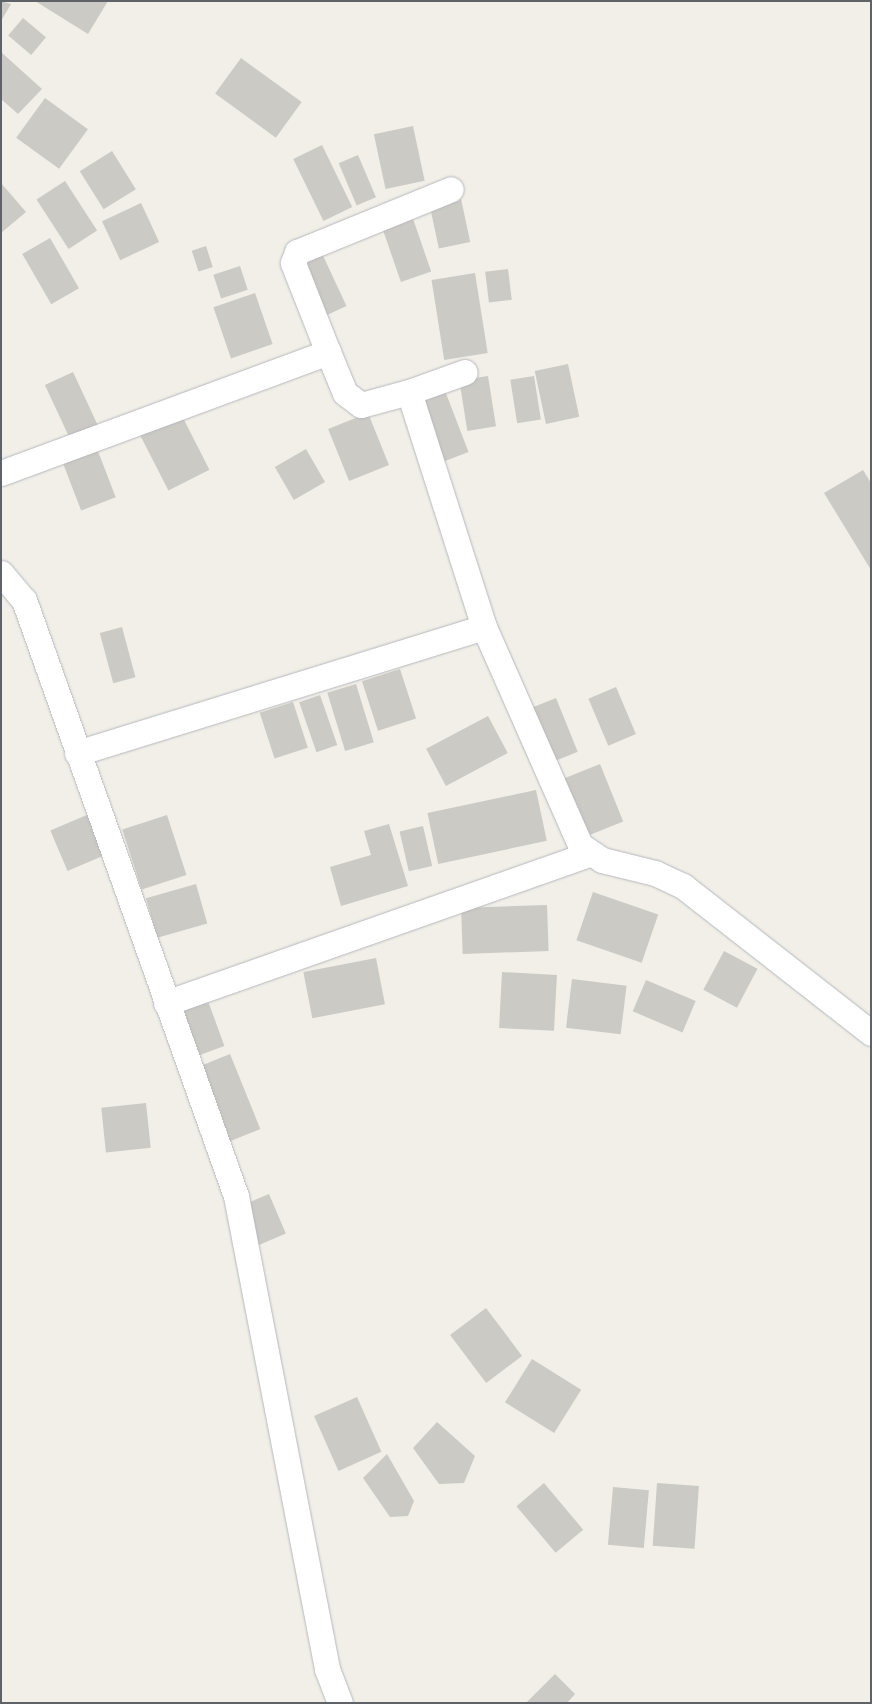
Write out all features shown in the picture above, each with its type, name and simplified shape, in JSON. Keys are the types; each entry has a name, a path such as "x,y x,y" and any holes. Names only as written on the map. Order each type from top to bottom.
{"street":[{"path":"451,189 297,252 293,263 345,393 360,405 409,392 465,372"},
{"path":"1,473 328,352"},
{"path":"409,392 484,627 573,834 589,854 655,873 683,886 871,1033"},
{"path":"1,573 24,600 236,1196 327,1669 340,1703"},
{"path":"77,753 484,627"},
{"path":"166,1002 589,854"}],"building":[{"path":"1,1 11,4 1,21"},
{"path":"35,1 108,1 88,34"},
{"path":"23,18 46,37 31,55 8,36"},
{"path":"1,52 42,89 18,114 1,99"},
{"path":"241,58 302,102 276,138 215,94"},
{"path":"45,98 88,129 59,169 16,138"},
{"path":"413,126 425,181 386,189 374,134"},
{"path":"322,145 352,207 323,221 293,159"},
{"path":"112,151 136,189 104,209 80,171"},
{"path":"358,155 376,197 357,206 339,163"},
{"path":"65,181 97,230 69,249 36,200"},
{"path":"1,183 26,212 1,233"},
{"path":"460,194 470,242 439,249 429,201"},
{"path":"141,203 159,242 120,260 102,221"},
{"path":"411,213 431,272 401,282 381,223"},
{"path":"50,238 79,288 51,304 22,254"},
{"path":"206,246 213,267 199,272 192,251"},
{"path":"319,247 346,306 324,316 296,258"},
{"path":"240,266 248,290 221,298 213,275"},
{"path":"508,269 512,300 489,303 485,272"},
{"path":"475,273 488,353 444,360 432,280"},
{"path":"255,293 273,344 231,358 213,307"},
{"path":"568,364 579,417 546,424 535,371"},
{"path":"73,372 98,425 70,439 45,385"},
{"path":"488,376 496,426 467,431 459,381"},
{"path":"534,376 541,419 517,423 510,380"},
{"path":"442,383 469,452 441,463 414,394"},
{"path":"179,410 209,470 168,491 138,431"},
{"path":"368,413 389,465 349,481 328,429"},
{"path":"96,446 116,497 81,511 61,459"},
{"path":"306,449 325,482 294,500 275,467"},
{"path":"863,470 871,483 871,570 824,493"},
{"path":"122,627 135,677 113,683 100,633"},
{"path":"400,669 416,718 378,731 362,681"},
{"path":"356,684 374,742 345,751 327,693"},
{"path":"616,687 636,734 608,746 588,699"},
{"path":"320,695 337,745 316,752 299,702"},
{"path":"556,698 578,752 551,763 529,709"},
{"path":"293,702 308,748 275,758 260,713"},
{"path":"488,716 508,753 446,786 426,749"},
{"path":"600,764 623,821 583,838 560,780"},
{"path":"536,790 547,841 438,864 427,813"},
{"path":"89,814 106,855 68,871 50,830"},
{"path":"167,815 186,875 142,889 122,830"},
{"path":"389,824 408,886 341,906 330,867 371,855 364,831"},
{"path":"423,826 432,866 409,871 400,831"},
{"path":"196,884 207,923 157,938 146,898"},
{"path":"593,892 658,914 642,963 576,940"},
{"path":"547,905 549,951 463,954 461,908"},
{"path":"724,951 758,969 737,1008 703,990"},
{"path":"376,958 385,1004 312,1018 303,972"},
{"path":"502,972 557,975 554,1031 499,1028"},
{"path":"572,979 627,986 621,1034 566,1028"},
{"path":"646,980 696,1001 682,1032 633,1011"},
{"path":"208,1001 224,1046 192,1058 176,1013"},
{"path":"230,1054 260,1129 225,1143 195,1068"},
{"path":"146,1103 151,1148 106,1152 101,1108"},
{"path":"269,1194 286,1234 259,1245 242,1205"},
{"path":"486,1308 522,1356 486,1383 450,1335"},
{"path":"532,1359 581,1390 554,1433 505,1402"},
{"path":"357,1397 381,1452 338,1471 314,1416"},
{"path":"437,1422 475,1456 464,1483 439,1484 413,1448"},
{"path":"387,1454 414,1501 408,1516 390,1517 363,1478"},
{"path":"544,1483 583,1530 556,1553 516,1506"},
{"path":"657,1483 699,1486 695,1549 653,1546"},
{"path":"613,1487 649,1490 644,1548 608,1545"},
{"path":"555,1674 575,1694 567,1703 526,1703"}]}
